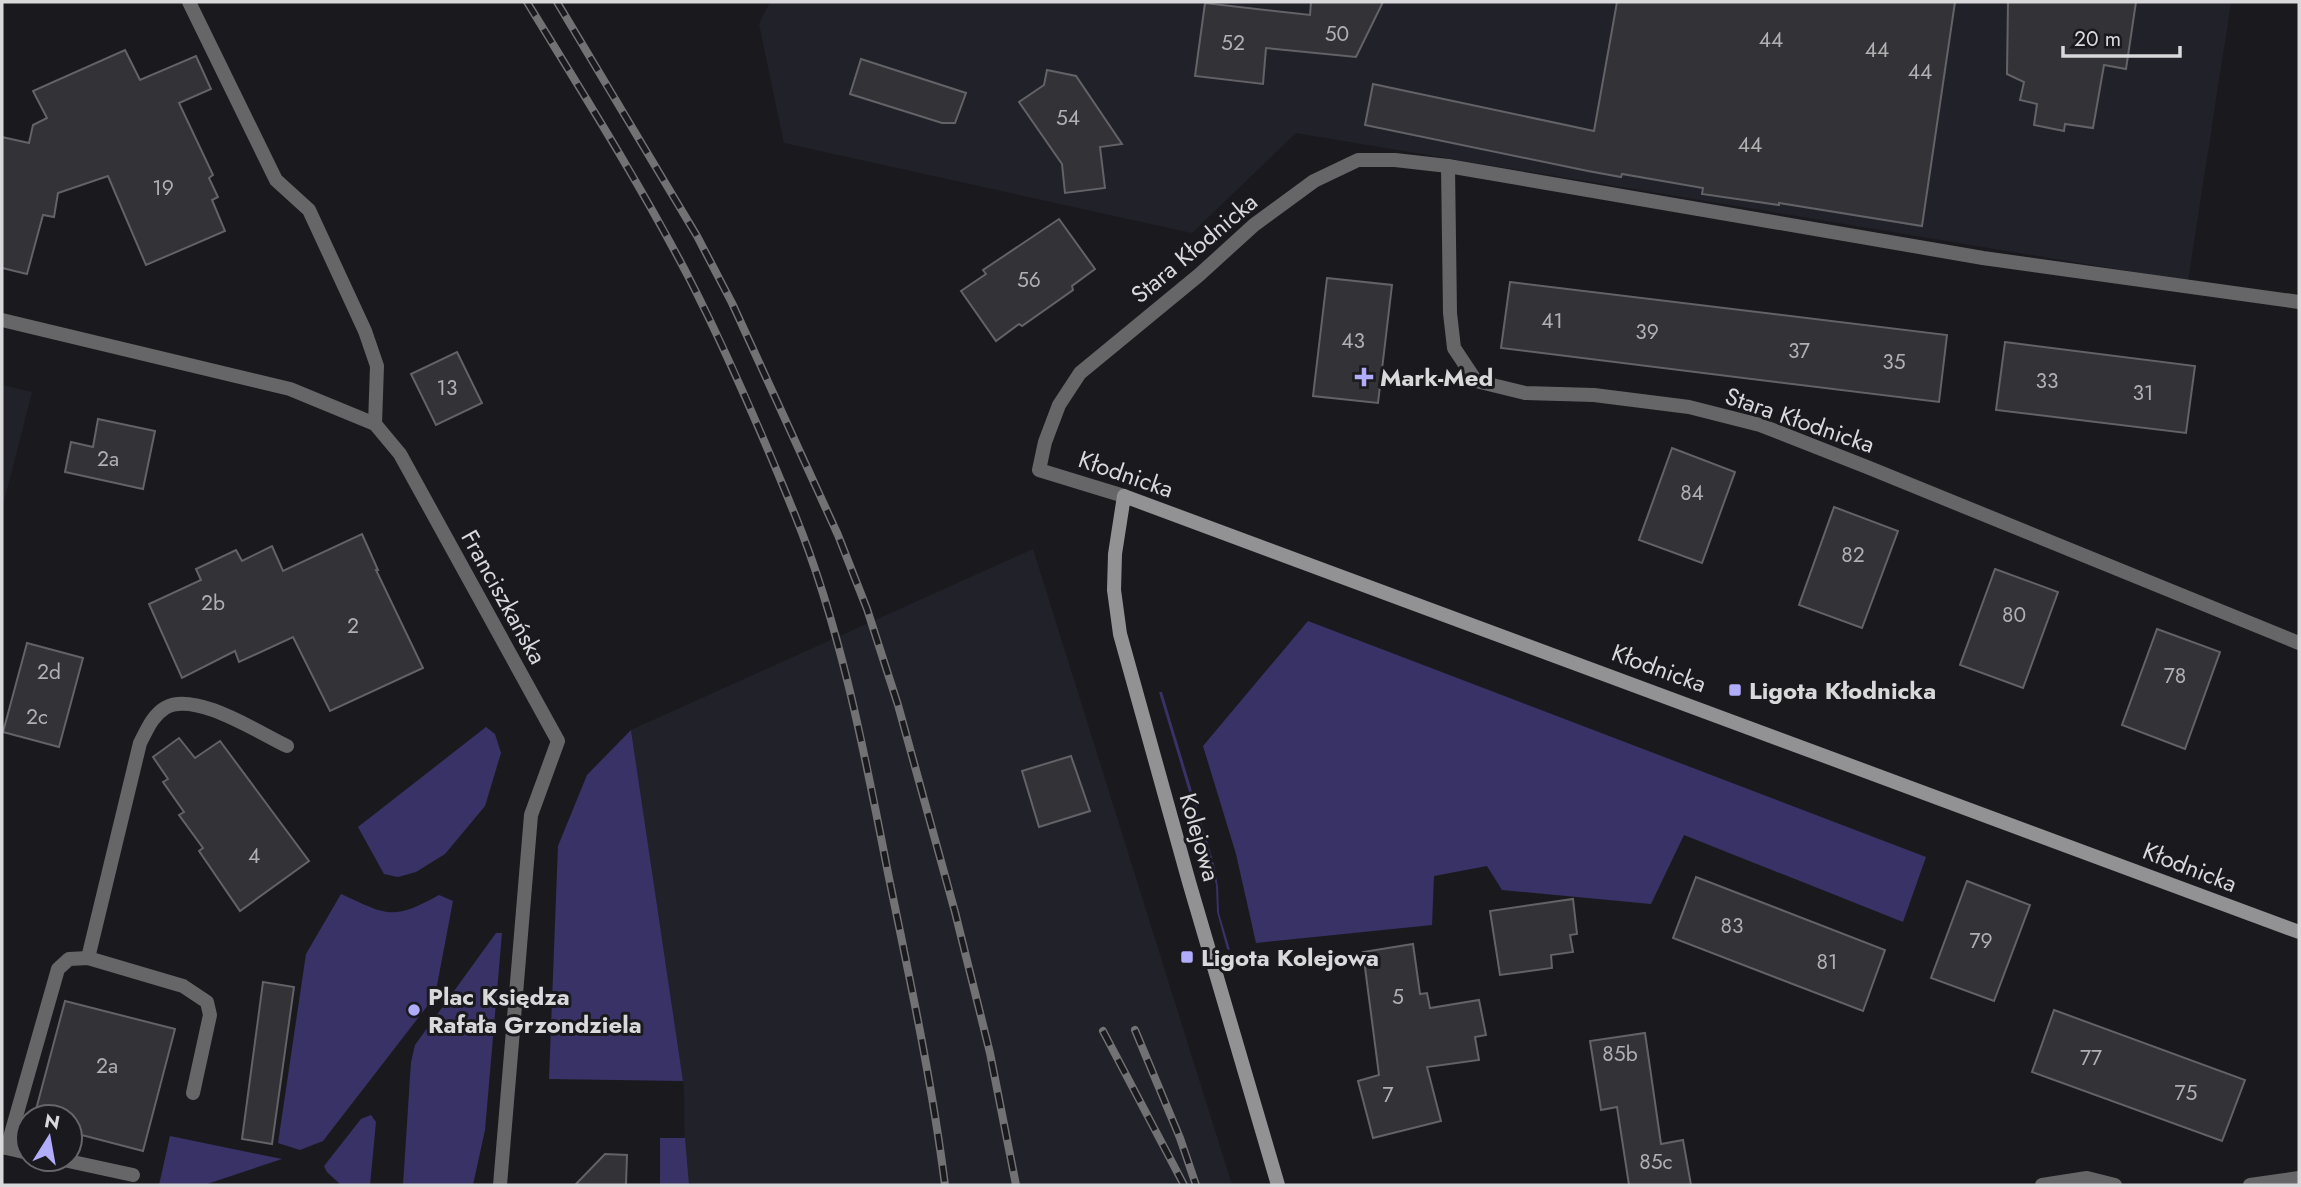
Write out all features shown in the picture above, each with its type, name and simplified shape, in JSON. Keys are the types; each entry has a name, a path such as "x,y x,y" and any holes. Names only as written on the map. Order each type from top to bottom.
{"street":[{"path":"189,2 276,180 309,210 365,331 377,366 375,424"},
{"name":"Stara Kłodnicka","path":"1039,470 1045,442 1059,405 1080,373 1199,275 1254,225 1314,181 1358,160 1395,160 1448,166 1983,258 2299,302"},
{"name":"Stara Kłodnicka","path":"1448,166 1450,313 1454,348 1476,381 1525,393 1594,396 1689,407 1760,425 2299,643"},
{"name":"Franciszkańska","path":"2,320 290,389 375,424 400,454 558,741 531,815 499,1183"},
{"name":"Kłodnicka","path":"1039,470 1124,496 2299,932"},
{"name":"Kolejowa","path":"1124,496 1115,554 1114,590 1120,634 1278,1185"},
{"path":"88,958 140,743 153,718 167,706 187,702 205,706 287,746"},
{"path":"4,1147 58,969 69,960 88,958 183,986 207,1002 210,1015 193,1093"},
{"path":"84,1164 133,1175"},
{"path":"2042,1185 2087,1178 2115,1185"},
{"path":"2250,1185 2299,1178"}],"shaded area":[{"path":"770,2 2231,2 2188,281 1296,133 1192,233 784,143 759,24"},
{"path":"2,385 32,392 2,509"},
{"path":"1033,549 1232,1185 685,1185 684,1088 631,730"},
{"path":"1308,621 1926,857 1903,922 1684,835 1651,904 1502,890 1487,866 1434,876 1432,925 1256,943 1236,854 1203,746"},
{"path":"1159,692 1162,692 1214,864 1219,913 1230,950 1227,949 1217,912 1216,885 1211,865"},
{"path":"486,727 495,734 501,753 485,806 445,854 416,872 398,877 384,874 358,827"},
{"path":"631,730 683,1081 549,1079 558,846 587,775"},
{"path":"341,894 369,907 390,912 410,909 439,895 453,901 435,996 323,1141 300,1150 278,1143 306,954"},
{"path":"496,933 502,933 485,1130 473,1185 403,1185 411,1062 415,1045"},
{"path":"371,1115 376,1122 370,1185 341,1185 324,1166 361,1119"},
{"path":"170,1136 282,1159 204,1185 159,1185"},
{"path":"660,1138 685,1138 689,1185 660,1185"}],"building":[{"path":"1311,2 1383,2 1356,57 1266,48 1263,84 1195,76 1205,3 1310,15"},
{"path":"1617,2 1955,2 1922,226 1779,203 1702,194 1703,188 1588,171 1365,125 1373,84 1594,131"},
{"path":"2008,2 2136,2 2126,69 2104,65 2093,128 2065,124 2064,131 2034,125 2037,104 2020,100 2024,82 2007,74"},
{"path":"125,50 140,80 196,56 211,89 179,103 213,175 209,178 218,197 212,200 225,231 146,265 108,176 58,193 54,217 43,215 27,274 2,268 2,137 29,143 33,125 47,118 33,91"},
{"path":"861,59 966,93 955,123 942,123 850,94"},
{"path":"1047,70 1076,76 1122,144 1100,147 1105,188 1065,193 1062,164 1019,102 1044,85"},
{"path":"1059,219 1095,269 1072,286 1073,290 996,341 961,291 986,274 983,270"},
{"path":"1327,278 1392,285 1378,403 1313,396"},
{"path":"1510,282 1947,335 1939,402 1501,348"},
{"path":"2005,342 2195,366 2186,433 1996,410"},
{"path":"457,352 482,403 436,425 411,374"},
{"path":"98,419 155,431 143,489 65,472 71,442 93,447"},
{"path":"1672,448 1735,472 1702,563 1639,540"},
{"path":"1834,507 1898,531 1862,628 1799,605"},
{"path":"362,534 376,570 423,668 330,711 293,637 239,662 235,651 182,678 149,604 201,580 196,569 236,550 242,561 272,546 283,571"},
{"path":"1995,569 2058,592 2023,688 1960,665"},
{"path":"2157,629 2220,652 2185,749 2122,725"},
{"path":"27,643 83,658 59,747 3,732"},
{"path":"179,738 195,758 220,741 309,861 240,911 199,851 203,848 179,815 184,812 163,782 168,779 153,757"},
{"path":"1071,756 1090,811 1039,827 1022,771"},
{"path":"1696,877 1885,950 1863,1011 1673,938"},
{"path":"1967,881 2030,905 1994,1001 1931,978"},
{"path":"1573,899 1577,934 1570,935 1573,952 1551,955 1552,968 1500,975 1490,911"},
{"path":"1413,944 1420,994 1427,993 1430,1008 1479,1000 1486,1035 1475,1037 1479,1060 1427,1067 1441,1121 1373,1138 1358,1081 1379,1075 1363,952"},
{"path":"263,982 294,987 272,1144 242,1139"},
{"path":"65,1001 175,1029 143,1151 84,1136 84,1103 38,1103"},
{"path":"2054,1010 2245,1080 2222,1141 2032,1072"},
{"path":"1645,1033 1661,1144 1683,1140 1691,1185 1629,1185 1617,1107 1601,1110 1590,1041"},
{"path":"605,1154 627,1155 626,1185 575,1185"}],"railway":[{"path":"527,2 630,172 688,276 744,394 812,559 839,649 861,740 920,1031 945,1185"},
{"path":"557,2 697,236 732,303 838,535 867,609 898,705 955,912 990,1053 1016,1185"},
{"path":"1135,1030 1180,1138 1196,1185"},
{"path":"1103,1031 1184,1185"}],"place":[{"name":"Mark-Med","path":"1364,377"},
{"name":"Ligota Kłodnicka","path":"1735,690"},
{"name":"Ligota Kolejowa","path":"1187,957"},
{"name":"Plac Księdza Rafała Grzondziela","path":"414,1010"}]}
